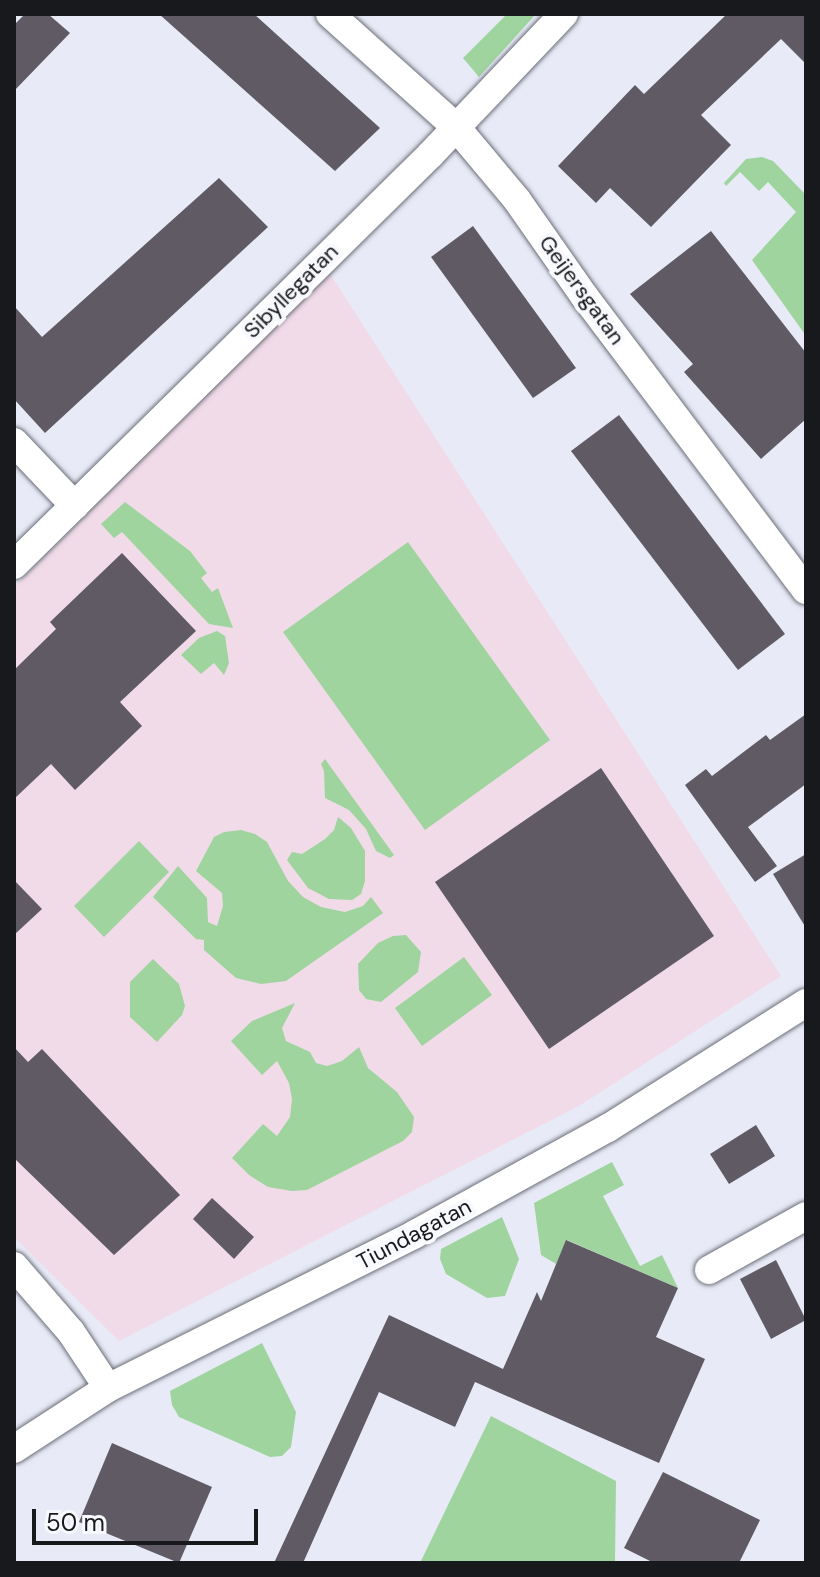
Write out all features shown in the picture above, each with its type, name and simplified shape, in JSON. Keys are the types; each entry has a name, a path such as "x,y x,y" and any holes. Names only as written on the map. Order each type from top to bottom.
{"street":[{"name":"Geijersgatan","path":"330,14 456,127 517,200 585,297 806,590"},
{"name":"Sibyllegatan","path":"14,565 456,127 564,14"},
{"path":"14,442 75,506"},
{"name":"Tiundagatan","path":"14,1449 108,1388 415,1234 595,1136 806,1003"},
{"path":"709,1270 806,1216"},
{"path":"14,1266 71,1332 108,1388"}],"shaded area":[{"path":"329,272 781,976 579,1106 119,1341 14,1237 14,587"}],"green space":[{"path":"507,14 536,14 479,77 463,58"},
{"path":"762,157 773,161 806,195 806,336 752,260 796,212 768,182 759,191 740,172 726,186 724,183 746,159"},
{"path":"125,502 190,551 207,573 201,578 212,592 218,588 233,628 209,624 122,532 114,538 101,524"},
{"path":"408,542 550,740 425,830 283,632"},
{"path":"217,631 225,636 229,663 224,675 214,663 201,674 181,655 199,638"},
{"path":"325,759 394,855 390,858 376,851 366,829 349,810 325,798 321,764"},
{"path":"338,817 351,828 365,851 365,881 361,894 352,900 329,899 308,888 287,860 292,852 302,854 325,839 334,830"},
{"path":"241,830 267,842 288,881 303,897 321,907 345,912 363,906 371,897 383,913 286,981 261,984 236,978 204,950 204,940 196,939 153,897 178,866 207,898 208,922 217,926 223,906 222,893 196,871 214,837"},
{"path":"139,841 169,872 104,937 74,906"},
{"path":"406,935 421,952 418,972 381,1002 366,999 359,990 358,964 378,943 393,936"},
{"path":"464,957 492,995 422,1046 395,1008"},
{"path":"153,959 179,984 185,1006 182,1015 157,1042 130,1017 130,982"},
{"path":"295,1003 282,1028 286,1041 310,1052 316,1063 327,1066 342,1061 359,1047 368,1068 397,1092 414,1117 412,1132 403,1141 307,1190 292,1191 268,1187 249,1175 232,1158 263,1124 277,1136 290,1117 292,1099 289,1083 277,1061 262,1075 231,1041 252,1021"},
{"path":"612,1162 624,1185 603,1196 640,1266 662,1255 678,1288 567,1240 556,1264 541,1255 534,1203"},
{"path":"502,1217 519,1259 505,1296 487,1298 446,1274 440,1259 441,1249"},
{"path":"262,1343 296,1412 291,1447 282,1456 270,1457 179,1417 172,1405 170,1391"},
{"path":"491,1416 616,1481 615,1563 420,1563"}],"building":[{"path":"25,14 48,14 70,33 14,91 14,25"},
{"path":"159,14 254,14 380,128 335,171"},
{"path":"727,14 806,14 806,64 781,39 701,115 731,145 651,227 610,188 596,203 558,166 635,85 644,94"},
{"path":"219,178 268,227 45,433 14,399 14,306 42,337"},
{"path":"473,226 576,368 533,398 431,257"},
{"path":"711,231 806,353 806,419 761,459 684,372 693,364 630,294"},
{"path":"619,415 785,634 738,670 571,451"},
{"path":"122,553 196,631 120,702 142,726 75,790 51,764 14,799 14,670 56,629 50,622"},
{"path":"806,714 806,784 748,827 777,866 755,882 685,785 706,769 712,776 766,735 770,740"},
{"path":"601,768 714,936 549,1049 435,882"},
{"path":"806,854 806,928 773,874"},
{"path":"14,880 42,909 14,935"},
{"path":"14,1047 28,1062 42,1049 180,1195 114,1255 14,1158"},
{"path":"756,1125 775,1156 729,1184 710,1154"},
{"path":"212,1198 254,1237 234,1259 193,1219"},
{"path":"566,1240 678,1288 656,1337 705,1359 659,1463 475,1382 455,1427 379,1392 303,1563 274,1563 389,1315 503,1369 537,1292 541,1301"},
{"path":"776,1260 806,1320 771,1339 740,1279"},
{"path":"112,1443 212,1487 179,1563 79,1522"},
{"path":"663,1472 760,1520 739,1563 654,1563 624,1548"}]}
